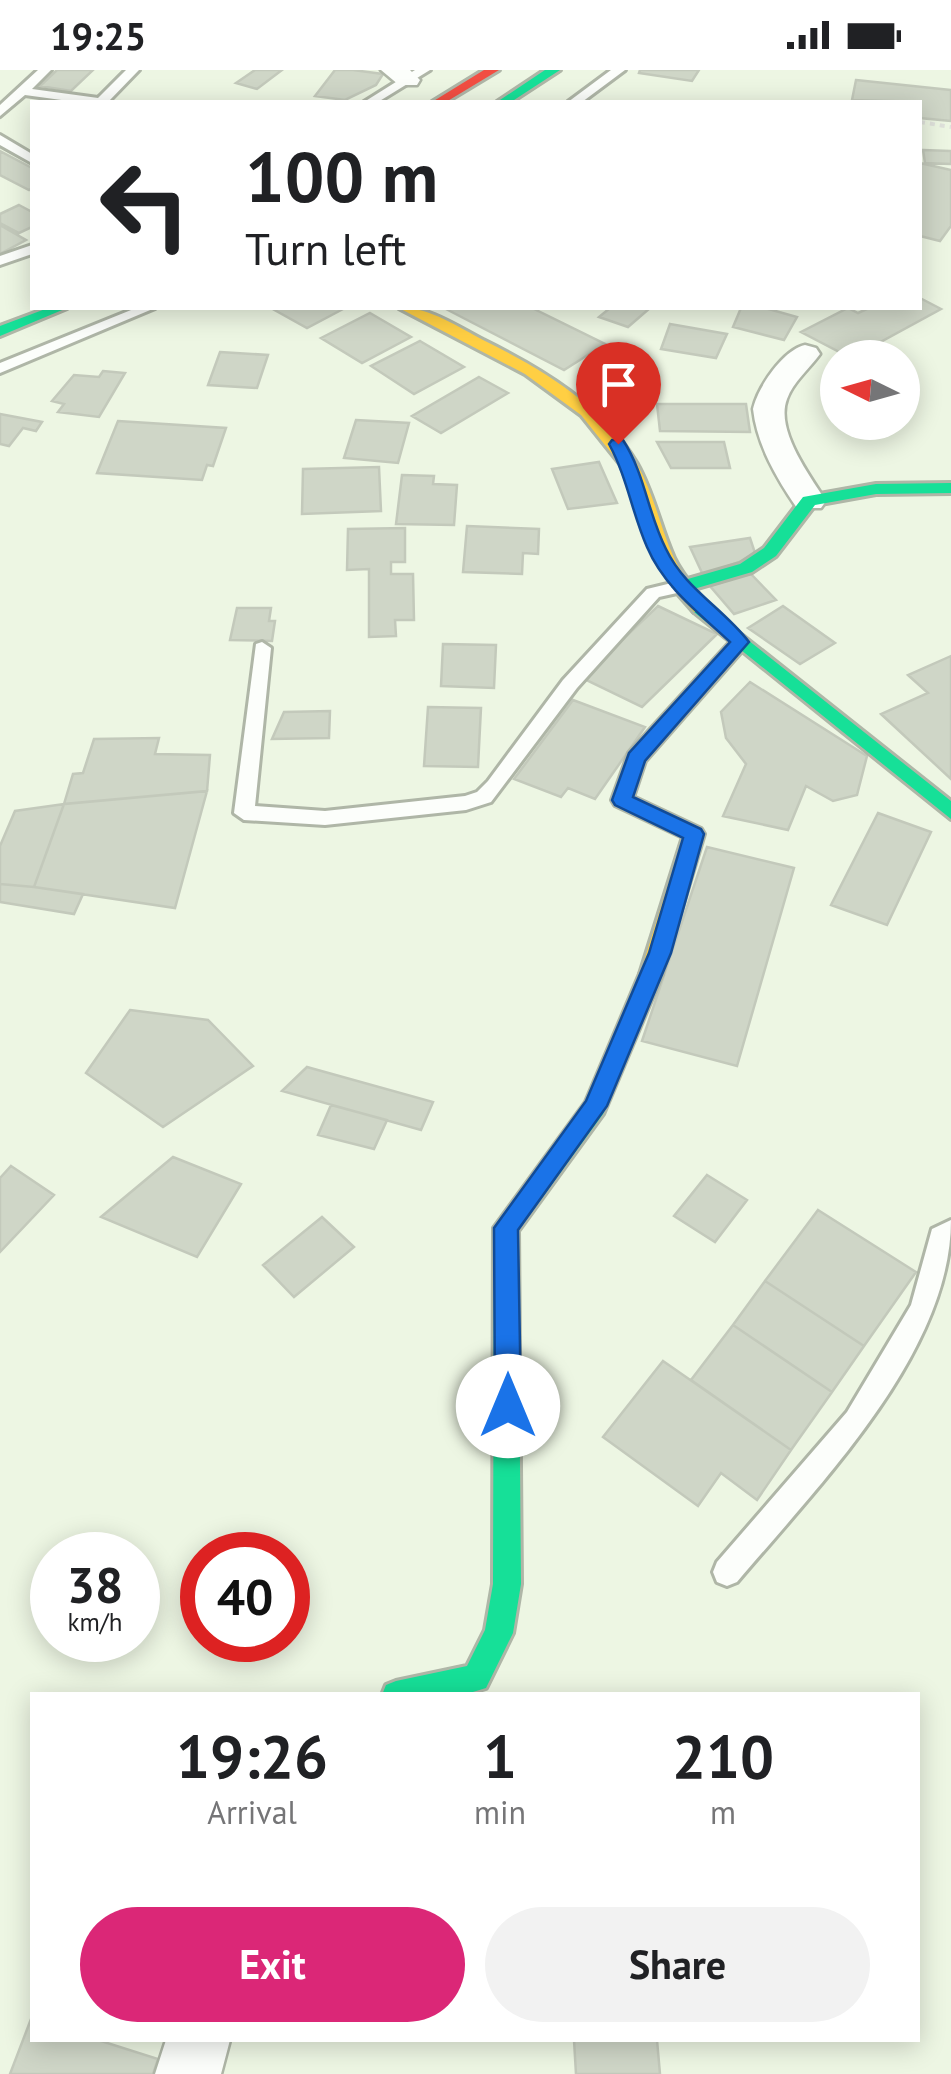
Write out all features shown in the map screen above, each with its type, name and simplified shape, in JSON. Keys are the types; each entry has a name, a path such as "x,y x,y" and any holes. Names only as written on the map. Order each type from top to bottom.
{"main road":[{"path":"441,100 493,70"},
{"path":"506,100 554,70"},
{"path":"0,331 55,310"},
{"path":"410,310 558,391 591,414 618,444 632,470 656,548 680,587 740,642 951,812"},
{"path":"680,587 746,568 770,552 809,501 876,489 951,488"},
{"path":"410,1692 476,1678 496,1646 507,1600 509,1550 506,1228 595,1106 660,953 694,834 622,800 636,758 740,642"}],"street":[{"path":"805,354 769,402 768,413 792,472 809,501"},
{"path":"188,2074 197,2042"}],"lane":[{"path":"0,112 45,70"},
{"path":"101,100 133,70"},
{"path":"577,100 620,70"},
{"path":"373,100 408,73"},
{"path":"22,91 85,100"},
{"path":"0,139 30,159"},
{"path":"0,261 30,250"},
{"path":"0,368 143,310"},
{"path":"262,648 244,813 325,818 466,803 484,797 495,786 570,684 653,594 680,587"},
{"path":"727,1572 856,1421 924,1308 941,1237 951,1232"}],"path":[{"path":"922,122 951,128"}],"building":[{"path":"57,70 93,70 71,91 40,86"},
{"path":"255,70 282,70 257,89 236,83"},
{"path":"335,70 383,74 376,85 345,100 315,96"},
{"path":"699,70 692,81 639,73"},
{"path":"856,80 951,90 951,121 922,118 922,100 852,100"},
{"path":"923,150 951,151 951,164 925,163"},
{"path":"0,151 30,167 30,189 29,190 0,175"},
{"path":"922,163 951,170 951,226 940,241 922,236"},
{"path":"19,205 30,211 30,228 19,233 0,223 0,214"},
{"path":"0,225 26,240 0,254"},
{"path":"922,299 941,309 884,340 820,342 801,332 844,310 922,310"},
{"path":"275,310 341,310 307,328"},
{"path":"448,310 536,310 605,344 564,370"},
{"path":"608,310 648,310 628,327 599,317"},
{"path":"740,310 772,310 797,317 784,340 733,327"},
{"path":"370,313 411,337 362,363 321,338"},
{"path":"670,324 727,334 716,358 661,349"},
{"path":"420,341 464,367 414,394 371,366"},
{"path":"220,352 268,355 257,388 208,385"},
{"path":"103,371 125,373 99,417 58,412 64,404 52,401 74,375 99,377"},
{"path":"479,377 508,393 441,433 412,416"},
{"path":"657,404 746,404 750,432 660,431"},
{"path":"0,414 42,422 36,431 23,428 9,446 0,444"},
{"path":"356,420 409,423 398,463 344,458"},
{"path":"118,421 226,428 213,466 207,465 202,480 97,473"},
{"path":"657,442 724,442 730,468 671,468"},
{"path":"599,462 617,503 568,509 552,469"},
{"path":"379,467 381,511 302,514 303,469"},
{"path":"402,475 434,476 433,484 457,485 454,525 396,524"},
{"path":"467,526 539,529 538,554 523,553 522,574 463,572"},
{"path":"405,528 405,562 391,562 391,574 413,574 414,620 395,620 396,636 369,637 369,569 347,570 348,529"},
{"path":"750,538 756,556 703,575 690,547"},
{"path":"750,573 776,600 734,614 710,586"},
{"path":"658,606 717,634 642,707 582,678"},
{"path":"783,606 835,643 800,664 748,628"},
{"path":"237,608 271,608 269,621 275,621 272,641 230,640"},
{"path":"443,644 496,645 494,688 441,686"},
{"path":"951,656 951,779 881,714 928,693 908,675"},
{"path":"750,682 867,756 857,795 833,801 806,786 788,830 723,816 746,764 726,738 721,712"},
{"path":"573,700 645,727 595,799 568,788 561,797 514,779"},
{"path":"428,707 481,708 478,767 424,766"},
{"path":"330,711 329,738 272,739 284,712"},
{"path":"159,738 155,754 210,755 207,791 64,804 73,774 83,773 94,739"},
{"path":"207,791 175,908 34,887 64,804"},
{"path":"64,804 34,887 0,884 0,846 15,811"},
{"path":"878,813 931,832 887,925 831,905"},
{"path":"707,847 794,868 737,1066 642,1041"},
{"path":"0,884 83,894 74,914 0,902"},
{"path":"130,1010 208,1020 253,1066 163,1127 86,1073"},
{"path":"307,1067 433,1102 421,1130 282,1091"},
{"path":"331,1105 387,1120 374,1149 318,1135"},
{"path":"173,1157 241,1184 197,1257 101,1217"},
{"path":"11,1166 54,1195 0,1252 0,1178"},
{"path":"707,1175 747,1200 715,1242 674,1216"},
{"path":"818,1210 916,1272 864,1346 765,1281"},
{"path":"322,1217 354,1247 294,1297 263,1265"},
{"path":"765,1281 864,1346 832,1392 733,1325"},
{"path":"733,1325 832,1392 791,1450 691,1380"},
{"path":"663,1361 791,1450 757,1500 721,1473 698,1506 603,1437"},
{"path":"30,2022 30,2042 104,2042 158,2059 153,2074 10,2074"},
{"path":"574,2042 657,2042 660,2074 576,2074"}],"traffic: fast":[{"path":"506,100 554,70"},
{"path":"0,331 55,310"},
{"path":"680,587 746,568 770,552 809,501 876,489 951,488"},
{"path":"700,608 951,812"},
{"path":"410,1692 476,1678 499,1633 507,1584 506,1228 595,1107 651,974"}],"traffic: slow":[{"path":"410,310 530,371 587,412 629,465 673,574 700,608"},
{"path":"651,974 694,834 622,800 636,758 740,642"}],"traffic: jam":[{"path":"441,100 493,70"}],"route":[{"path":"508,1406 506,1228 595,1106 660,953 694,834 622,800 636,758 740,642 680,587 656,548 640,491 618,444"}]}
